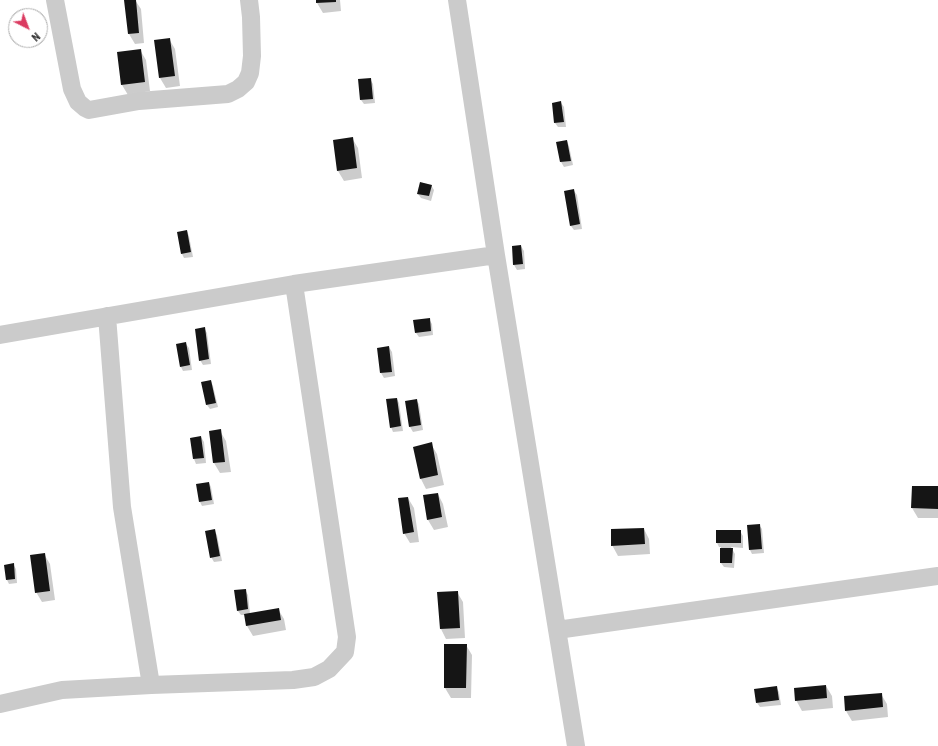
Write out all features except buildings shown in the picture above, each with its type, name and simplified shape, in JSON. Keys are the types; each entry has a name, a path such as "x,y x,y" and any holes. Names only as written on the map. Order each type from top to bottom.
{"street":[{"path":"55,0 72,89 78,102 90,110 139,102 228,94 238,89 246,82 250,73 252,56 249,0"},
{"path":"457,0 496,255 576,746"},
{"path":"0,335 294,284 496,255"},
{"path":"0,704 62,690 293,680 314,677 330,669 345,652 347,637 294,284"},
{"path":"107,316 122,507 151,685"},
{"path":"557,630 938,576"}]}
